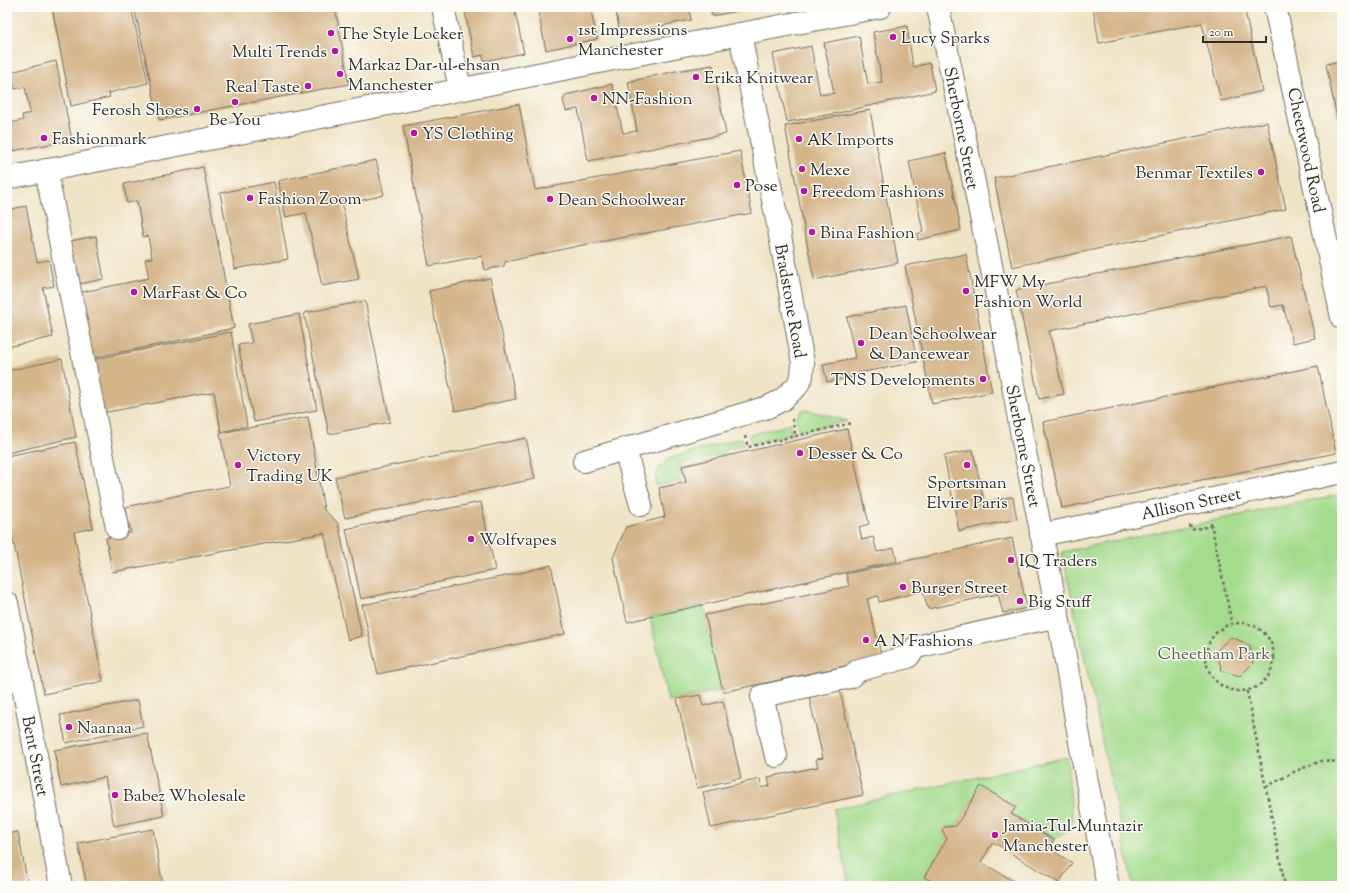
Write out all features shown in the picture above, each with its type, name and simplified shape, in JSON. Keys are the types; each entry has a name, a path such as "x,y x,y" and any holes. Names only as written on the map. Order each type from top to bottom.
{"street":[{"path":"443,7 460,89"},
{"path":"7,178 880,7"},
{"name":"Sherborne Street","path":"938,7 994,285 1041,535 1058,616 1087,782 1108,886"},
{"name":"Cheetwood Road","path":"1275,7 1342,318"},
{"name":"Bradstone Road","path":"584,461 768,407 782,400 797,386 802,376 803,363 740,34"},
{"path":"46,170 117,528"},
{"path":"625,450 641,505"},
{"name":"Allison Street","path":"1041,535 1342,472"},
{"name":"Bent Street","path":"7,603 61,886"},
{"path":"776,756 762,696 850,677 859,670 908,657 916,647 1058,616"}],"path":[{"path":"792,417 796,437"},
{"path":"745,434 748,448 852,424"},
{"path":"1189,522 1191,530 1211,524 1232,624"},
{"path":"1243,623 1254,625 1263,631 1270,639 1274,649 1275,660 1272,671 1266,680 1257,687 1247,691 1235,691 1224,687 1215,680 1208,670 1206,659 1207,647 1213,636 1221,628 1232,624 1243,623"},
{"path":"1247,691 1285,886"},
{"path":"1266,787 1296,771 1324,760 1342,763"}],"green space":[{"path":"804,409 847,421 799,432 796,418"},
{"path":"789,422 792,434 751,444 749,435 784,426"},
{"path":"742,438 744,445 725,450 725,454 680,463 683,480 656,486 658,470 670,458"},
{"name":"Cheetham Park","path":"1342,494 1342,886 1133,886 1062,552"},
{"path":"703,605 723,690 668,701 650,617"},
{"path":"1067,757 1073,826 1054,840 1011,814 1015,807 981,786 956,826 945,827 943,830 947,839 940,886 849,886 834,809"}],"building":[{"path":"52,7 131,7 148,83 109,93 110,97 71,106"},
{"path":"134,7 335,7 349,84 159,120"},
{"path":"464,7 514,7 524,53 484,61 483,55 474,57"},
{"path":"537,7 590,7 597,39 546,50"},
{"path":"615,7 689,7 691,20 620,34"},
{"path":"711,7 754,7 754,8 712,16"},
{"path":"1093,7 1244,7 1262,91 1221,101 1202,23 1099,43"},
{"path":"907,26 913,67 930,63 935,91 838,113 787,122 773,54 811,46 820,95 834,93 824,43 859,36 868,84 882,82 873,32"},
{"path":"56,61 72,140 7,152 7,124 23,120 22,115 30,113 25,87 15,89 11,72"},
{"path":"1342,61 1342,138 1341,138 1326,64"},
{"path":"713,65 726,134 588,161 578,109 566,111 563,100 566,95 612,84 623,133 637,131 628,82 676,71"},
{"path":"519,104 535,190 740,151 752,213 573,247 505,262 504,266 485,270 482,256 429,266 403,126"},
{"path":"870,110 898,263 814,280 785,126"},
{"path":"1267,122 1286,209 1012,267 994,178"},
{"path":"946,153 961,230 918,240 917,234 923,232 909,161"},
{"path":"376,160 384,195 342,205 359,279 322,286 306,213 286,217 278,181"},
{"path":"203,167 234,328 91,358 78,293 149,278 145,259 152,258 148,236 143,237 137,201 127,203 124,184"},
{"path":"274,182 288,259 235,269 220,193"},
{"path":"26,206 37,262 49,260 54,286 43,288 53,337 7,347 7,210"},
{"path":"96,236 104,279 79,284 70,241"},
{"path":"1291,236 1315,338 1293,343 1283,305 1271,307 1266,286 1049,331 1064,394 1039,399 1016,290"},
{"path":"966,254 992,392 932,404 905,266"},
{"path":"490,278 516,399 455,411 429,291"},
{"path":"365,301 390,422 329,434 304,313"},
{"path":"906,305 917,362 858,373 859,376 827,382 823,364 855,358 847,317"},
{"path":"299,314 317,410 254,422 238,345 252,343 248,324"},
{"path":"231,332 247,426 221,432 214,392 102,413 91,360"},
{"path":"62,359 76,437 7,453 7,371"},
{"path":"1318,366 1336,453 1062,508 1043,422"},
{"path":"308,417 324,510 338,523 362,636 348,640 324,533 112,572 106,538 131,533 126,507 184,494 230,486 220,433"},
{"path":"847,429 869,524 859,527 862,540 873,537 877,552 894,548 897,561 627,622 613,558 626,527 665,517 659,488 686,482 682,466"},
{"path":"526,438 535,479 345,518 335,477"},
{"path":"75,442 93,528 74,532 103,681 44,694 7,509 7,456"},
{"path":"973,450 984,502 1013,497 1017,519 959,531 944,456"},
{"path":"481,502 495,570 361,599 346,529"},
{"path":"1012,538 1027,608 1003,613 998,594 928,609 923,591 879,602 878,596 867,599 882,658 723,692 705,615 849,586 846,574"},
{"path":"551,565 565,634 378,674 362,605 520,573"},
{"path":"1231,637 1250,645 1253,663 1240,676 1222,671 1216,651"},
{"path":"840,690 863,795 711,828 703,792 760,779 762,788 770,786 768,777 818,767 816,759 823,758 809,697"},
{"path":"700,695 703,706 723,701 741,778 697,788 677,699"},
{"path":"138,700 143,726 66,743 60,715"},
{"path":"147,733 164,816 114,826 105,777 61,787 54,750"},
{"name":"Jamia-Tul-Muntazir Manchester","path":"981,786 1016,807 1011,814 1054,840 1049,848 1072,863 1059,883 993,842 981,862 1022,886 940,886 924,877 947,839 942,830 945,827 956,826"},
{"path":"153,829 163,886 87,886 78,843"},
{"path":"18,832 28,886 7,886 7,834"}],"place":[{"name":"The Style Locker","path":"331,33"},
{"name":"Lucy Sparks","path":"893,37"},
{"name":"1st Impressions Manchester","path":"570,39"},
{"name":"Multi Trends","path":"335,51"},
{"name":"Markaz Dar-ul-ehsan Manchester","path":"340,74"},
{"name":"Erika Knitwear","path":"696,77"},
{"name":"Real Taste","path":"308,86"},
{"name":"NN-Fashion","path":"594,98"},
{"name":"Be You","path":"235,102"},
{"name":"Ferosh Shoes","path":"197,109"},
{"name":"YS Clothing","path":"414,133"},
{"name":"Fashionmark","path":"44,138"},
{"name":"AK Imports","path":"799,139"},
{"name":"Mexe","path":"802,169"},
{"name":"Benmar Textiles","path":"1261,172"},
{"name":"Pose","path":"737,185"},
{"name":"Freedom Fashions","path":"804,191"},
{"name":"Fashion Zoom","path":"250,198"},
{"name":"Dean Schoolwear","path":"550,199"},
{"name":"Bina Fashion","path":"812,232"},
{"name":"MFW My Fashion World","path":"966,291"},
{"name":"MarFast & Co","path":"134,292"},
{"name":"Dean Schoolwear & Dancewear","path":"861,343"},
{"name":"TNS Developments","path":"983,379"},
{"name":"Desser & Co","path":"800,453"},
{"name":"Victory Trading UK","path":"238,465"},
{"name":"Sportsman Elvire Paris","path":"967,465"},
{"name":"Wolfvapes","path":"471,539"},
{"name":"IQ Traders","path":"1011,560"},
{"name":"Burger Street","path":"903,587"},
{"name":"Big Stuff","path":"1020,601"},
{"name":"A N Fashions","path":"866,640"},
{"name":"Naanaa","path":"69,727"},
{"name":"Babez Wholesale","path":"115,795"},
{"name":"Jamia-Tul-Muntazir Manchester","path":"995,835"}]}
